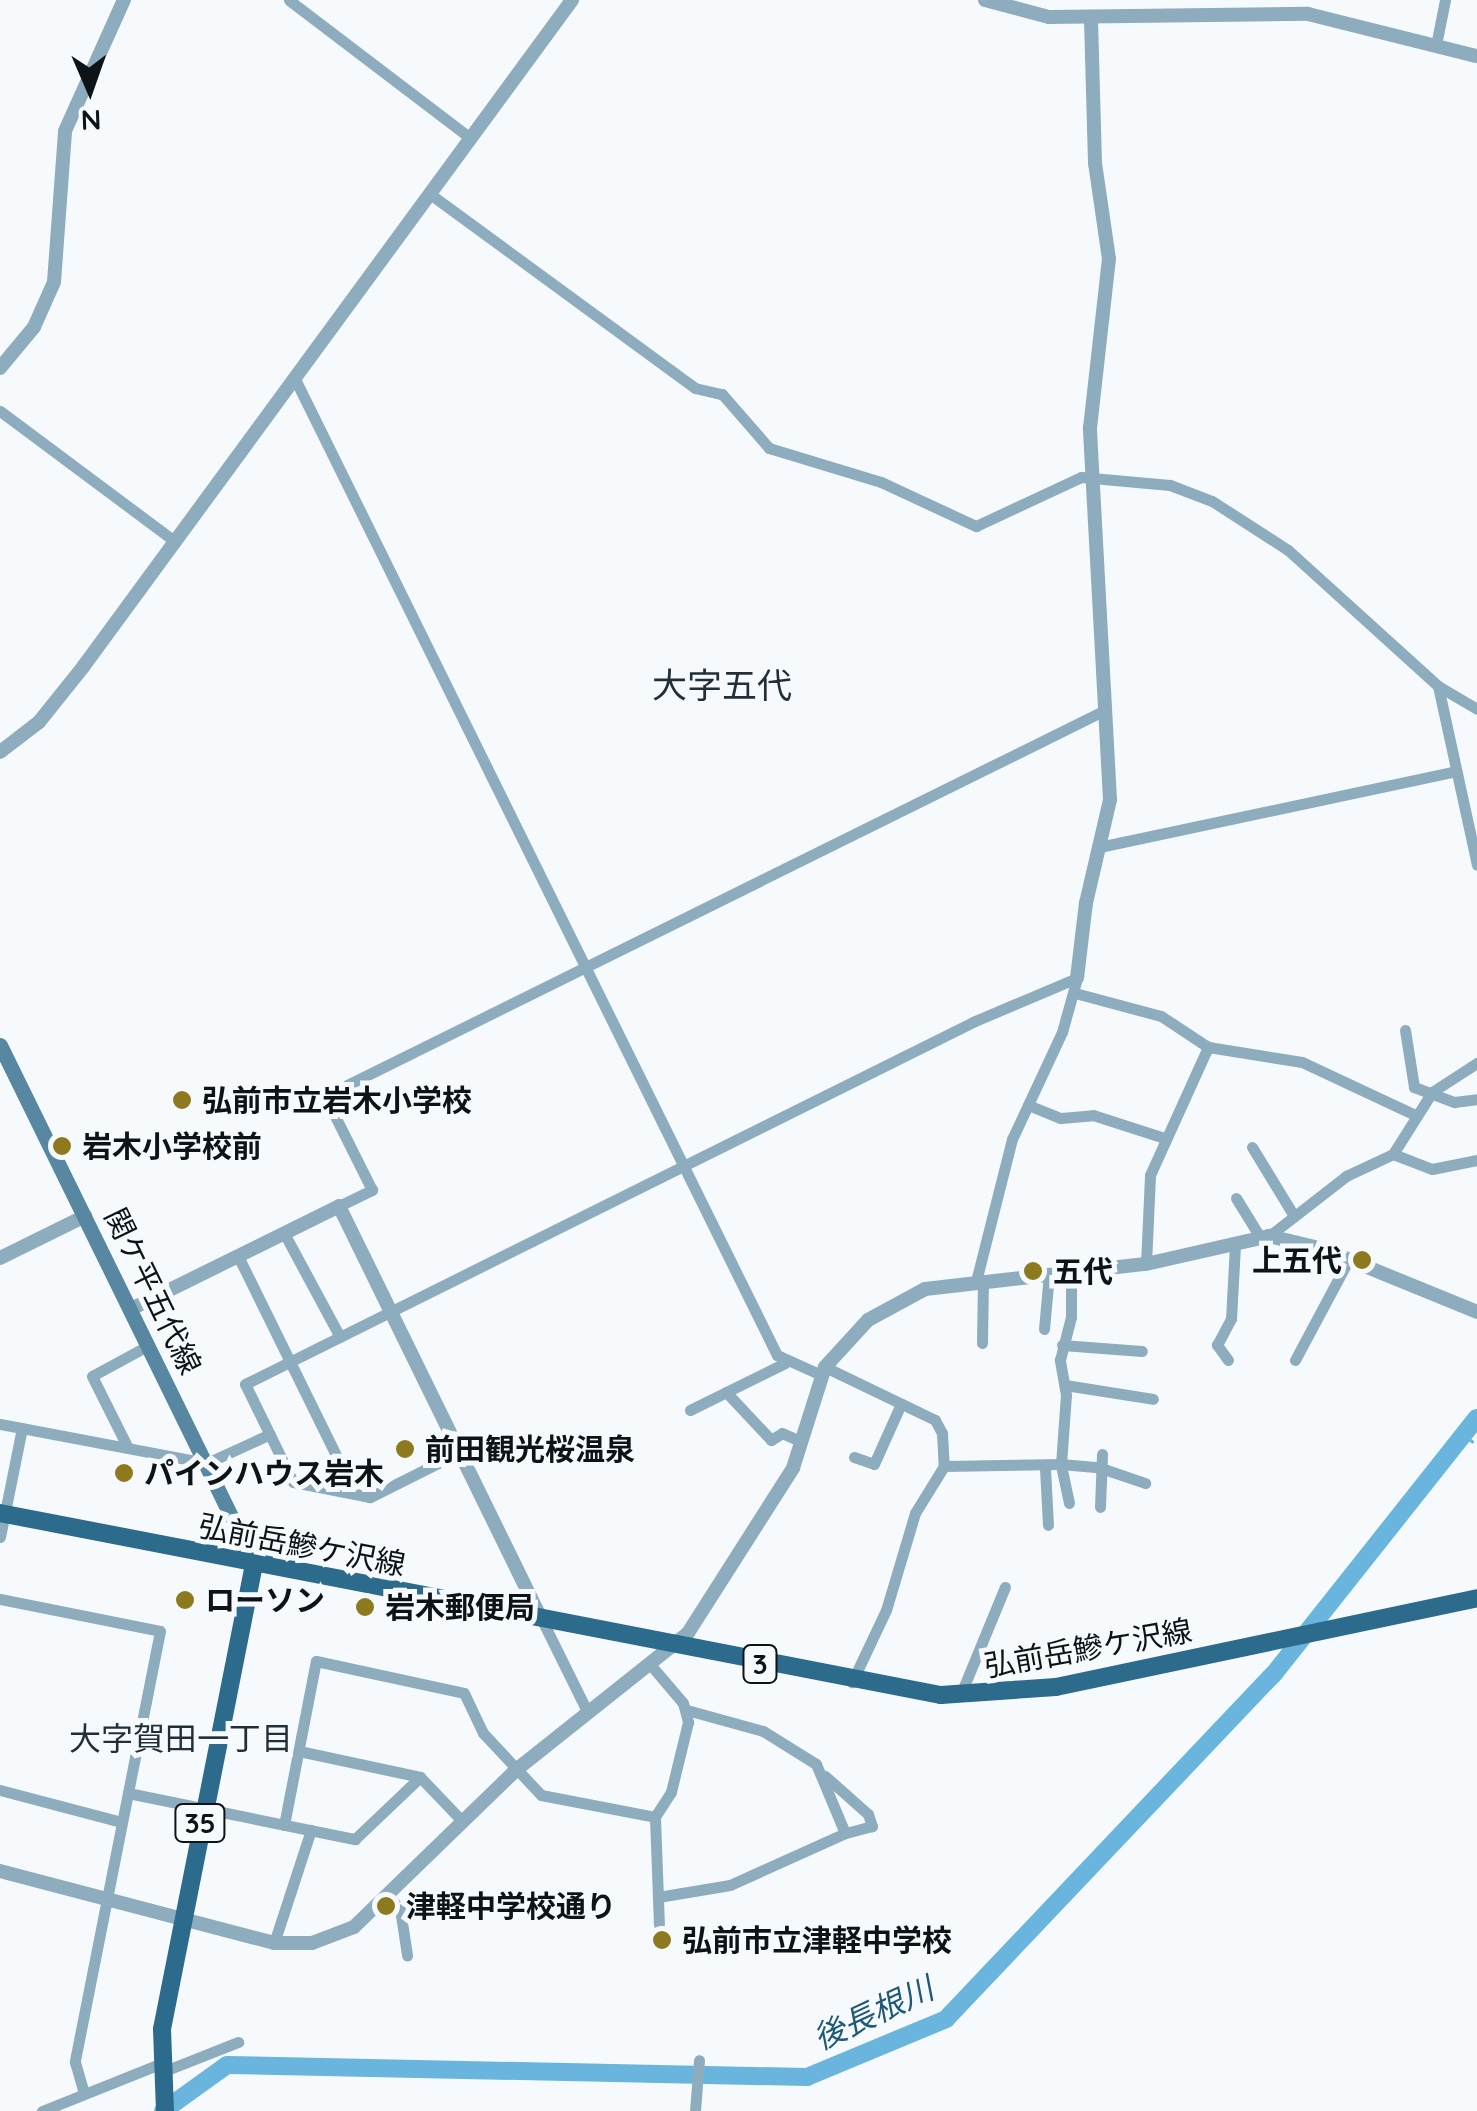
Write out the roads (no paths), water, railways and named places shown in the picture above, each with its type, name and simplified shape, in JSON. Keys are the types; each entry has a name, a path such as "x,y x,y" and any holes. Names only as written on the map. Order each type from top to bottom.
{"main road":[{"name":"関ケ平五代線","path":"0,1045 254,1564"},
{"name":"弘前岳鰺ケ沢線","path":"2,1514 852,1682 960,1696 1043,1689 1477,1598"},
{"name":"35","path":"165,2111 162,2073 182,1920 254,1564"}],"street":[{"path":"0,368 34,327 54,282 66,132 124,0"},
{"path":"289,0 470,137"},
{"path":"0,752 39,722 176,542 572,0"},
{"path":"985,0 1025,15 1091,18 1308,14 1477,56"},
{"path":"982,1344 979,1281 1012,1139 1076,985 1086,903 1104,846 1110,800 1091,477 1109,259 1095,163 1089,0"},
{"path":"1436,45 1445,0"},
{"path":"430,194 695,388 722,394 769,448 881,482 976,526 1091,477 1170,485 1212,501 1288,550 1438,686 1477,710"},
{"path":"294,377 785,1363"},
{"path":"0,412 176,542"},
{"path":"1438,686 1477,864"},
{"path":"131,1309 372,1190 325,1096 1106,710"},
{"path":"1104,846 1456,771"},
{"path":"460,1452 370,1497 293,1482 245,1384 1051,984 1076,985 1160,1016 1208,1047 1302,1062 1415,1116"},
{"path":"1405,1030 1414,1087 1454,1102 1477,1099"},
{"path":"1146,1264 1145,1212 1164,1138 1208,1047"},
{"path":"0,1871 274,1943 327,1940 388,1896 516,1770 672,1646 701,1616 793,1468 823,1371 881,1310 925,1289 1146,1264 1265,1236 1346,1176 1394,1154 1432,1092 1477,1063"},
{"path":"1028,1105 1061,1118 1093,1115 1164,1138"},
{"path":"1252,1147 1294,1216"},
{"path":"1394,1154 1432,1169 1477,1160"},
{"path":"1236,1198 1265,1236 1349,1259 1477,1312"},
{"path":"339,1206 586,1711"},
{"path":"0,1258 85,1216"},
{"path":"284,1233 340,1337"},
{"path":"1228,1360 1218,1345 1231,1319 1234,1244"},
{"path":"238,1256 355,1494"},
{"path":"1294,1360 1349,1259"},
{"path":"1069,1503 1062,1464 1062,1346 1072,1317 1071,1271"},
{"path":"1044,1330 1049,1274"},
{"path":"128,1448 92,1376 149,1346"},
{"path":"1062,1346 1142,1351"},
{"path":"690,1410 785,1363 823,1371 936,1420 944,1466 915,1513 886,1610 852,1682"},
{"path":"1064,1384 1152,1399"},
{"path":"726,1392 771,1440 782,1433 800,1440"},
{"path":"854,1457 874,1464 901,1404"},
{"path":"0,1424 207,1463 270,1434"},
{"path":"0,1536 22,1428"},
{"path":"944,1466 1044,1468 1100,1461 1145,1483"},
{"path":"1100,1461 1100,1507"},
{"path":"1044,1468 1048,1525"},
{"path":"960,1696 1005,1587"},
{"path":"0,1598 160,1631 75,2062 84,2094"},
{"path":"284,1825 316,1662 464,1692 483,1733 541,1794 655,1817"},
{"path":"649,1663 686,1710 763,1732 825,1776 868,1814 872,1826 845,1833 730,1885 658,1897"},
{"path":"659,1924 655,1817 671,1792 686,1710"},
{"path":"299,1751 420,1777 463,1822"},
{"path":"825,1776 845,1833"},
{"path":"128,1793 360,1838 420,1777"},
{"path":"0,1790 122,1822"},
{"path":"274,1943 310,1830"},
{"path":"388,1896 400,1909 407,1955"},
{"path":"42,2111 84,2094 162,2073 238,2042"},
{"path":"695,2108 698,2060"}],"waterway":[{"name":"後長根川","path":"163,2111 227,2065 807,2077 946,2019 1273,1675 1477,1418"},
{"path":"1465,1436 1472,1441"}],"place":[{"name":"弘前市立岩木小学校","path":"182,1100"},
{"name":"岩木小学校前","path":"62,1146"},
{"name":"上五代","path":"1362,1260"},
{"name":"五代","path":"1033,1271"},
{"name":"前田観光桜温泉","path":"405,1449"},
{"name":"パインハウス岩木","path":"124,1473"},
{"name":"ローソン","path":"185,1600"},
{"name":"岩木郵便局","path":"365,1607"},
{"name":"津軽中学校通り","path":"386,1906"},
{"name":"弘前市立津軽中学校","path":"662,1940"}],"district":[{"name":"大字五代","path":"722,685"},
{"name":"大字賀田一丁目","path":"181,1738"}]}
